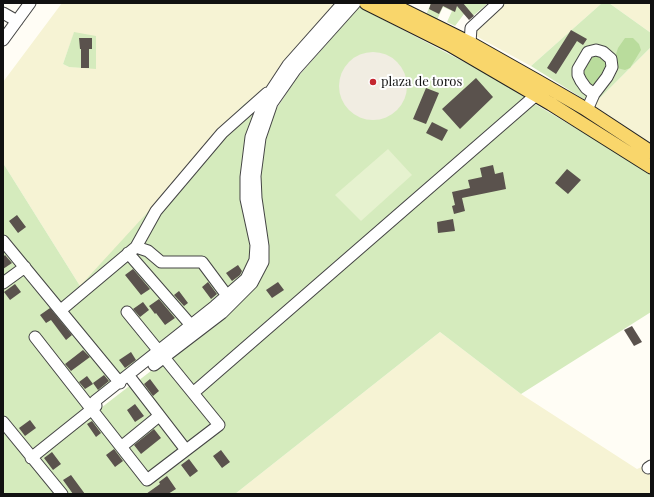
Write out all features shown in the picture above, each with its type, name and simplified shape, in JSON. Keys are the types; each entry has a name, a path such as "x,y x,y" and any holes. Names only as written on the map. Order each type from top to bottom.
{"main road":[{"path":"366,3 437,38 536,95 651,168"},
{"path":"389,3 470,43 587,110 651,152"}],"street":[{"path":"3,40 30,3"},
{"path":"230,299 246,279 255,260 256,245 246,199 246,177 251,136 265,100 288,65 343,3"},
{"path":"31,458 94,408 100,407 131,378 252,283 263,262 263,246 256,198 255,176 260,138 272,103 295,70 355,3"},
{"path":"470,43 471,28 498,3"},
{"path":"3,13 17,21"},
{"path":"61,310 132,250 156,211 222,133 272,89"},
{"path":"587,110 594,94"},
{"path":"193,393 536,95"},
{"path":"3,241 120,383"},
{"path":"132,250 148,251 161,262 202,262 230,299"},
{"path":"132,250 194,329"},
{"path":"3,283 25,267"},
{"path":"35,337 94,408 121,447 147,480 219,425 127,312"},
{"path":"131,378 186,450"},
{"path":"94,408 95,401 120,383 131,378"},
{"path":"121,447 160,416"},
{"path":"3,422 62,494"}],"shaded area":[{"path":"62,3 339,3 269,85 242,106 127,238 80,286 3,163 3,82","holes":["74,33 96,37 96,68 69,67 63,64"]},
{"path":"505,3 602,3 531,66 474,35 473,29"},
{"path":"609,3 651,3 651,33"},
{"path":"651,47 651,144 593,105"},
{"name":"plaza de toros","path":"373,52 386,54 397,62 405,73 407,86 405,99 397,110 386,118 373,120 360,118 349,110 341,99 339,86 341,73 349,62 360,54"},
{"path":"440,332 521,394 637,469 644,466 651,472 651,494 235,494"}],"green space":[{"path":"431,3 488,3 473,16 464,14 455,26 447,22 452,11 443,7 437,20 426,15"},
{"path":"602,3 609,3 651,33 651,47 593,105 531,66"},
{"path":"359,7 489,75 651,173 651,312 521,394 440,332 235,494 65,494 34,458 91,412 149,485 223,428 169,359 257,284 260,169 267,131 275,111 296,79"},
{"path":"74,32 96,36 96,69 69,67 63,64"},
{"path":"625,38 633,38 639,44 641,50 630,68 625,70 617,68 615,57 618,48"},
{"path":"594,53 602,53 610,65 594,86 587,84 584,79 584,73 587,64"},
{"path":"269,85 253,252 244,275 227,292 203,261 162,260 136,245 61,307 3,237 3,163 80,286 179,178 242,106"},
{"path":"388,149 412,175 361,221 335,195"},
{"path":"3,244 117,382 86,406 31,454 3,419"},
{"path":"136,249 161,264 201,265 224,294 190,322 130,253"},
{"path":"128,255 187,324 120,380 64,310"},
{"path":"165,360 219,427 188,448 138,381"},
{"path":"132,384 158,415 122,444 97,411"},
{"path":"159,418 185,451 150,480 124,447"},
{"path":"3,426 59,494 3,494"}],"building":[{"path":"431,3 463,3 474,16 469,20 457,6 455,12 443,6 439,14 429,9"},
{"path":"571,30 587,39 583,45 577,41 556,74 547,68"},
{"path":"79,38 92,38 92,49 89,49 89,68 81,68 81,49"},
{"path":"476,78 493,97 460,129 442,109"},
{"path":"426,88 439,93 426,124 413,119"},
{"path":"432,122 448,130 442,141 426,133"},
{"path":"493,165 495,174 503,172 506,189 462,198 465,211 454,214 452,206 455,205 452,192 470,188 468,180 482,177 480,168"},
{"path":"567,169 581,180 568,194 555,183"},
{"path":"17,215 26,227 18,233 9,221"},
{"path":"453,219 455,231 438,233 437,222"},
{"path":"5,255 12,263 3,269 3,257"},
{"path":"238,265 242,271 240,275 232,281 226,273"},
{"path":"133,269 150,289 141,295 125,275"},
{"path":"208,282 217,294 211,299 202,287"},
{"path":"278,282 284,290 272,298 266,290"},
{"path":"15,284 21,292 10,300 4,292"},
{"path":"179,291 188,303 184,306 174,295"},
{"path":"159,299 175,318 165,325 149,306"},
{"path":"143,302 149,310 140,317 133,309"},
{"path":"50,308 72,335 66,340 51,320 46,323 40,315"},
{"path":"632,326 642,342 634,346 624,330"},
{"path":"83,350 90,357 71,371 65,364"},
{"path":"131,352 136,360 125,368 119,360"},
{"path":"104,375 109,381 98,390 93,383"},
{"path":"87,376 93,384 85,389 79,382"},
{"path":"150,379 159,391 153,396 144,384"},
{"path":"135,404 144,416 135,422 127,410"},
{"path":"30,420 36,428 25,436 19,428"},
{"path":"92,421 101,433 96,437 87,424"},
{"path":"154,429 161,438 141,454 134,445"},
{"path":"114,449 123,461 115,467 106,455"},
{"path":"221,450 230,462 222,468 213,456"},
{"path":"52,452 61,464 53,470 44,458"},
{"path":"189,459 198,471 190,477 181,465"},
{"path":"71,475 85,494 73,494 63,480"},
{"path":"167,476 176,489 168,494 146,494 160,484 159,482"}],"place":[{"name":"plaza de toros","path":"373,82"}]}
